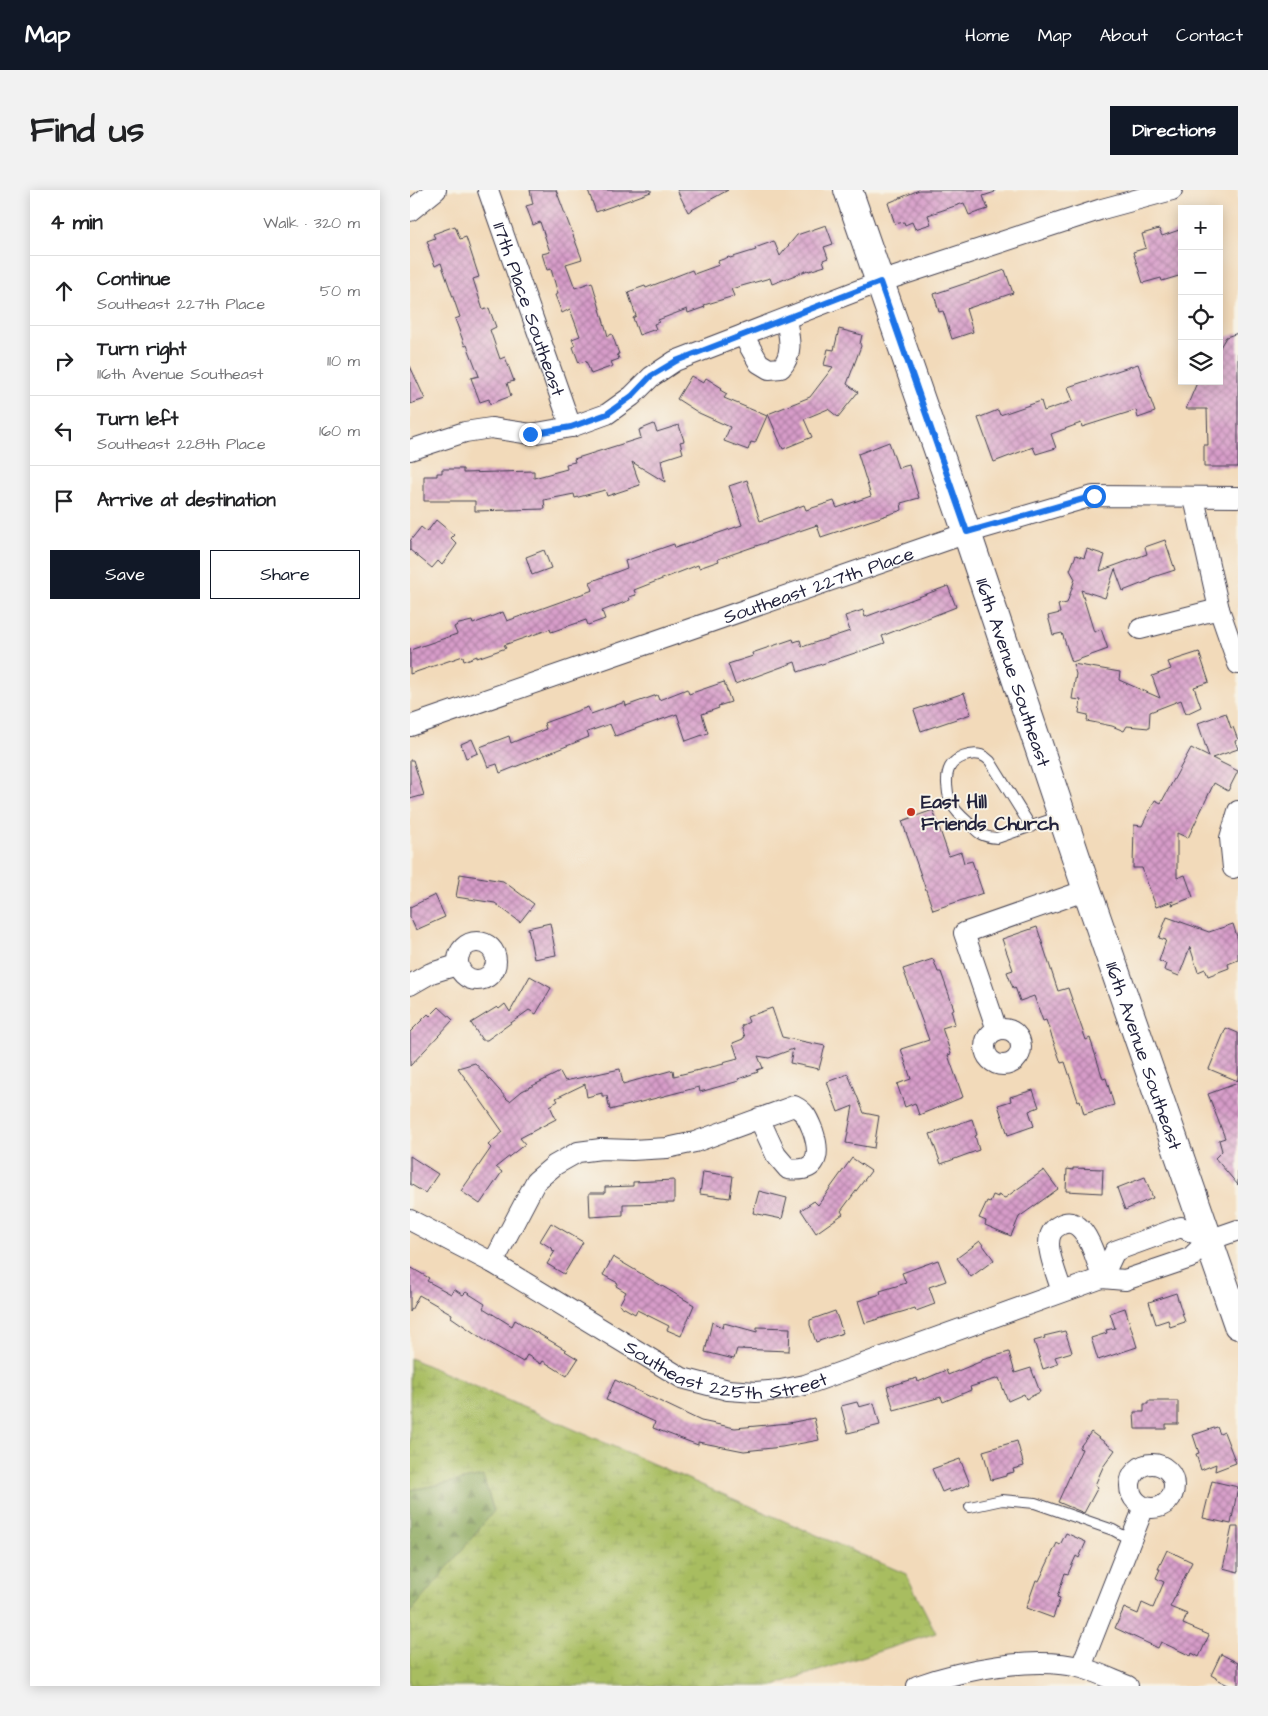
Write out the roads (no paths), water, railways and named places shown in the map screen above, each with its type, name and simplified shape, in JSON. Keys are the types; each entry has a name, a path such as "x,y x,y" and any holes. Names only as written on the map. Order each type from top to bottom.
{"main road":[{"name":"116th Avenue Southeast","path":"848,190 1238,1325"}],"street":[{"path":"410,211 436,190"},
{"name":"117th Place Southeast","path":"488,190 571,427"},
{"path":"410,450 465,432 491,428 530,434 571,427 607,414 632,396 651,376 676,361 880,282 1102,209 1172,190"},
{"path":"743,335 759,363 769,369 781,368 788,360 790,346 786,319"},
{"name":"Southeast 227th Place","path":"410,726 967,532 1094,496 1238,497"},
{"path":"1194,498 1219,609 1238,664"},
{"path":"1140,629 1219,609"},
{"path":"1233,868 1230,838 1238,811"},
{"path":"997,1030 964,933 1087,890"},
{"path":"410,985 430,973 457,965"},
{"path":"493,1264 536,1181 555,1165 578,1152 601,1149 667,1148 695,1142 759,1118"},
{"name":"Southeast 225th Street","path":"410,1220 493,1264 682,1378 728,1390 756,1392 781,1390 804,1385 1102,1278 1125,1280 1190,1258 1208,1240 1238,1230"},
{"path":"1062,1292 1049,1245 1052,1231 1065,1223 1071,1223 1084,1232 1091,1243 1102,1278"},
{"path":"1102,1278 1115,1251 1180,1227 1208,1240"},
{"path":"1081,1668 1144,1507"},
{"path":"917,1686 936,1679 1013,1664 1053,1664 1081,1668 1128,1686"}],"lane":[{"path":"1031,826 990,761 982,755 963,756 950,766 947,787 955,810 986,838 997,838 1062,816"},
{"path":"970,1507 1002,1500 1035,1503 1113,1530 1131,1540"}],"place":[{"name":"East Hill Friends Church","path":"911,812"}]}
